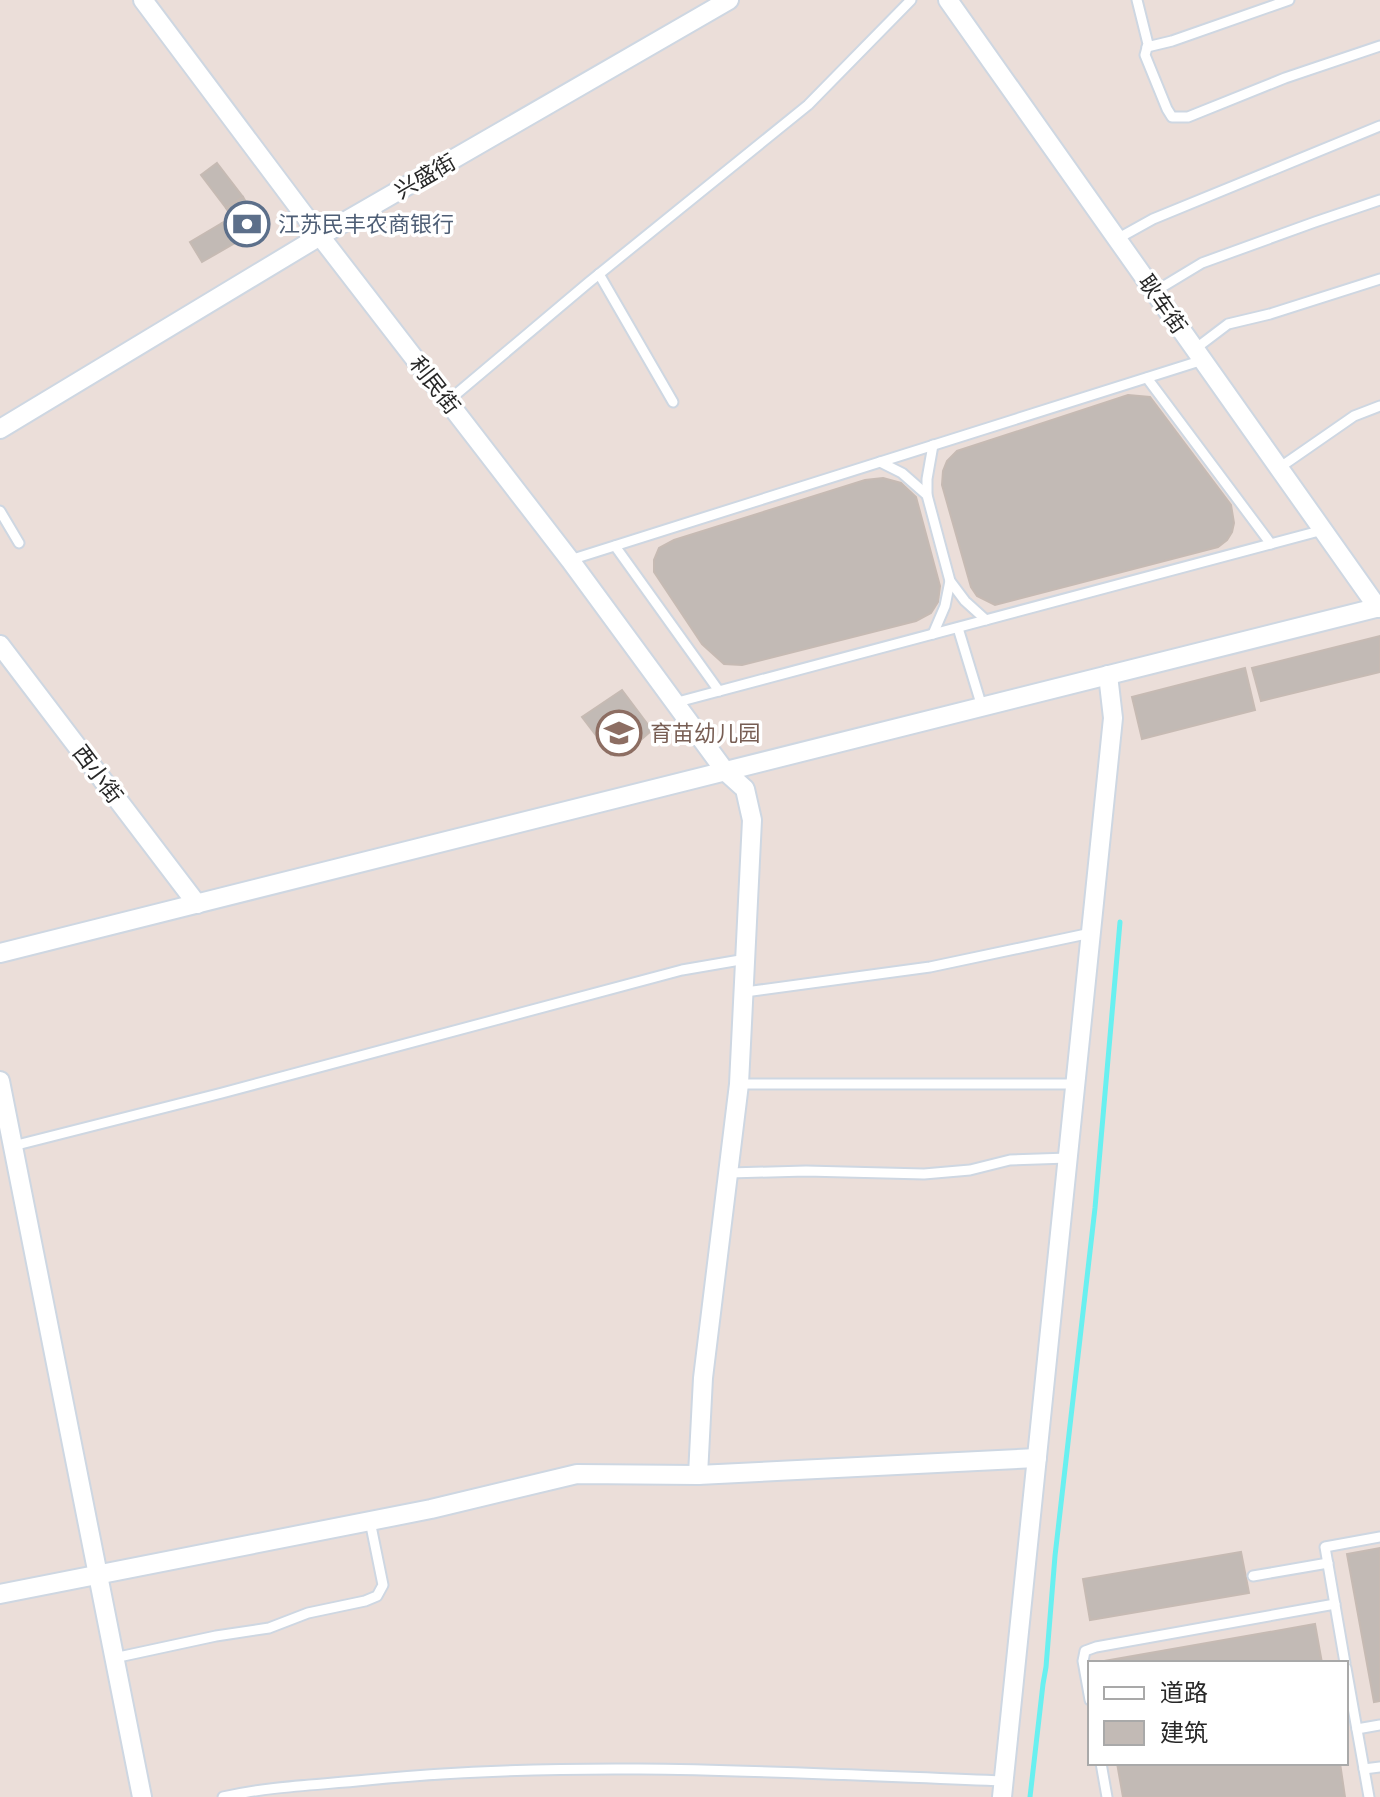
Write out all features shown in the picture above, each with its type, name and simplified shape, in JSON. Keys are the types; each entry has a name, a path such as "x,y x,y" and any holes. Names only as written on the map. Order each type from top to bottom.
{"street":[{"name":"利民街","path":"143,0 570,560 725,771 745,789 752,820 739,1084 703,1378 698,1475"},
{"name":"兴盛街","path":"0,429 320,236 729,0"},
{"name":"耿车街","path":"948,0 1379,608"},
{"path":"0,953 1379,608"},
{"name":"西小街","path":"0,645 197,904"},
{"path":"1003,1789 1113,718 1108,675"},
{"path":"0,1081 142,1797"},
{"path":"0,1594 431,1509 577,1474 698,1475 1037,1458"}],"lane":[{"path":"448,401 808,105 911,0"},
{"path":"1137,0 1145,27 1145,55 1167,109 1172,117 1180,119 1285,78 1380,46"},
{"path":"1147,47 1289,0"},
{"path":"1117,239 1153,219 1380,126"},
{"path":"1154,292 1202,263 1380,200"},
{"path":"599,274 673,402"},
{"path":"570,560 1147,378 1199,354 1228,324 1380,279"},
{"path":"1147,378 1271,544"},
{"path":"1279,468 1354,416 1380,406"},
{"path":"933,445 927,495 950,581 965,601 986,620"},
{"path":"880,462 902,473 927,495"},
{"path":"0,511 19,543"},
{"path":"674,703 1323,530"},
{"path":"615,546 719,691"},
{"path":"933,634 945,606 950,581"},
{"path":"958,628 982,707"},
{"path":"745,992 930,967 1091,933"},
{"path":"13,1146 682,970 746,959"},
{"path":"739,1084 1075,1084"},
{"path":"728,1173 924,1174 970,1170 1010,1160 1068,1158"},
{"path":"114,1658 269,1628 308,1613 377,1596 383,1585 370,1521"},
{"path":"1345,1661 1325,1547 1380,1537"},
{"path":"1253,1576 1328,1563"},
{"path":"1088,1689 1083,1661 1085,1651 1096,1647 1335,1604"},
{"path":"1348,1677 1369,1797"},
{"path":"1357,1729 1380,1725"},
{"path":"1101,1765 1107,1797"},
{"path":"1364,1769 1380,1767"},
{"path":"223,1797 262,1790 401,1777 640,1770 729,1771 1003,1789"}],"building":[{"path":"217,163 243,197 226,208 201,175"},
{"path":"243,197 261,227 235,243 222,223 232,217 226,208"},
{"path":"222,223 235,243 202,262 190,242"},
{"path":"1128,395 1150,397 1231,505 1234,523 1227,540 1218,547 995,605 977,596 971,587 942,485 947,461 957,451"},
{"path":"883,478 901,483 916,497 940,586 938,602 931,613 916,621 742,665 724,664 702,644 654,572 654,560 659,548 674,540 865,480"},
{"path":"1380,636 1380,672 1261,701 1252,668"},
{"path":"1245,668 1255,710 1142,739 1132,697"},
{"path":"622,690 652,730 634,746 611,755 582,717"},
{"path":"1380,1548 1380,1701 1374,1702 1347,1554"},
{"path":"1241,1552 1249,1593 1090,1620 1083,1579"},
{"path":"1315,1624 1322,1661 1105,1661"},
{"path":"1117,1765 1340,1765 1345,1797 1123,1797"}],"waterway":[{"path":"1030,1797 1095,1208 1120,922"}],"place":[{"name":"江苏民丰农商银行","path":"247,224"},
{"name":"育苗幼儿园","path":"619,733"}]}
